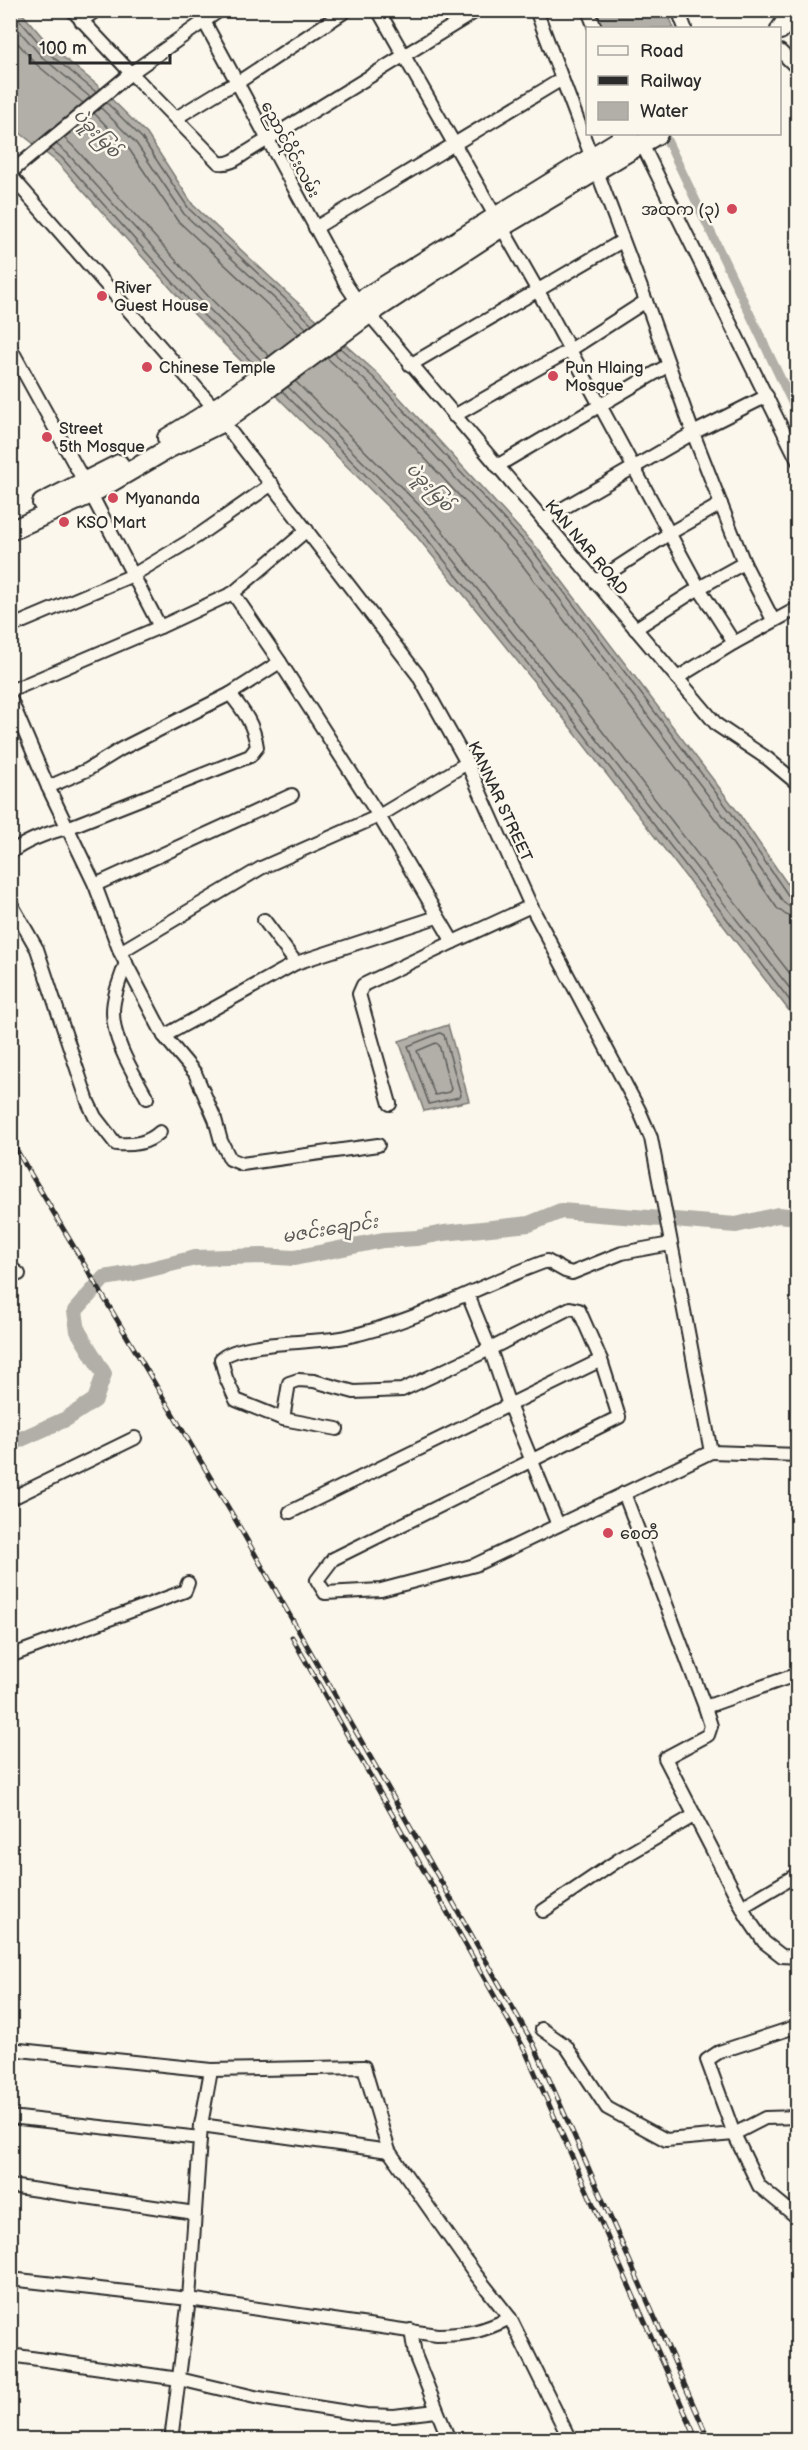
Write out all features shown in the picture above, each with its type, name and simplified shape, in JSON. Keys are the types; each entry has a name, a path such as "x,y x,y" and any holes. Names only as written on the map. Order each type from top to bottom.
{"highway":[{"path":"767,27 779,10"},
{"path":"781,28 793,10"},
{"path":"10,531 168,448 226,411 359,311 594,165 632,136"},
{"path":"10,518 88,489"}],"street":[{"path":"72,10 219,163 223,164 230,163 471,13"},
{"path":"81,21 97,10"},
{"path":"11,174 201,16 220,10"},
{"path":"176,118 237,83 347,10"},
{"path":"378,10 538,291 699,588 734,643"},
{"path":"536,10 646,301 693,433 744,563 773,621"},
{"path":"588,10 595,27"},
{"path":"678,10 685,27"},
{"name":"ညောင်ဝိုင်းလမ်း","path":"201,16 359,311"},
{"path":"781,52 798,69"},
{"path":"315,228 562,79"},
{"path":"632,136 767,396 798,461"},
{"name":"KANNAR STREET","path":"11,174 226,411 272,484 418,675 467,763 531,906 639,1110 651,1138 711,1452"},
{"path":"410,365 622,241"},
{"path":"454,417 570,350 646,301"},
{"name":"KAN NAR ROAD","path":"359,311 410,365 717,725 768,759 798,784"},
{"path":"10,347 160,627"},
{"path":"496,466 668,366"},
{"path":"543,520 693,433 767,396"},
{"path":"10,627 133,575 196,537 272,484"},
{"path":"595,582 670,533 721,504"},
{"path":"10,691 160,627 232,593 307,531"},
{"path":"635,629 699,588 744,563"},
{"path":"232,593 280,662 379,816 453,942"},
{"path":"677,678 798,608"},
{"path":"48,787 87,770 121,749 230,694 280,662"},
{"path":"10,853 49,833 250,756 257,747 255,731 244,711 230,694"},
{"path":"12,706 95,885 123,957 164,1036 195,1072 215,1119 221,1142 230,1159 242,1164 378,1145"},
{"path":"147,1098 126,1060 112,1013 123,957 261,868 379,816 467,763"},
{"path":"95,885 292,795"},
{"path":"10,902 37,949 70,1053 95,1117 116,1144 134,1145 160,1132"},
{"path":"390,1104 358,994 363,986 531,906"},
{"path":"164,1036 296,963 437,917"},
{"path":"264,920 296,963"},
{"path":"337,1429 283,1419 236,1400 226,1378 221,1359 227,1353 267,1346 345,1338 394,1324 547,1261 564,1272 572,1273 622,1253 669,1240"},
{"path":"468,1295 509,1405 558,1525"},
{"path":"283,1419 289,1383 298,1380 314,1381 354,1392 402,1390 570,1308 579,1310 601,1360 619,1417 532,1458 333,1559 317,1580 325,1593 381,1590 475,1565 711,1452 798,1455"},
{"path":"290,1512 601,1360"},
{"path":"10,1499 135,1438"},
{"path":"624,1493 711,1726 708,1735 665,1758 742,1907 764,1942 782,1956 798,1956"},
{"path":"10,1656 185,1591 188,1583"},
{"path":"705,1707 798,1674"},
{"path":"543,1911 620,1859 695,1815"},
{"path":"742,1907 798,1874"},
{"path":"798,2026 719,2052 707,2060 734,2134 759,2186 798,2218"},
{"path":"542,2029 566,2046 607,2108 666,2140 734,2134 765,2118 798,2117"},
{"path":"10,2049 211,2070 364,2067 389,2151 476,2275 510,2318 570,2439"},
{"path":"171,2439 189,2299 201,2132 211,2070"},
{"path":"10,2117 201,2132 389,2151"},
{"path":"10,2186 195,2213"},
{"path":"10,2279 189,2299 438,2335 464,2335 489,2329 510,2318"},
{"path":"411,2331 415,2355 449,2439"},
{"path":"10,2355 179,2379 259,2398 366,2415 394,2416 436,2411"}],"water":[{"name":"ပဲခူးမြစ်","path":"10,11 20,11 51,47 96,84 147,134 193,205 378,374 537,548 737,811 797,898 797,1021 564,719 414,533 192,312 57,162 11,126"},
{"path":"592,11 667,11 674,27 599,27"},
{"path":"448,1025 469,1101 424,1111 399,1041"}],"waterway":[{"path":"664,135 798,415"},
{"name":"မဇင်းချောင်း","path":"10,1444 66,1419 95,1400 104,1374 78,1331 75,1311 104,1278 195,1258 262,1256 294,1258 383,1240 529,1224 561,1211 736,1225 778,1215 798,1217"}],"railway":[{"path":"10,1139 235,1519 534,2045 709,2440"},
{"path":"292,1637 525,2050 697,2440"}],"place":[{"name":"အထက (၃)","path":"732,209"},
{"name":"River Guest House","path":"102,296"},
{"name":"Chinese Temple","path":"147,367"},
{"name":"Pun Hlaing Mosque","path":"553,376"},
{"name":"Street 5th Mosque","path":"47,437"},
{"name":"Myananda","path":"113,498"},
{"name":"KSO Mart","path":"64,522"},
{"name":"စေတီ","path":"608,1533"}]}
